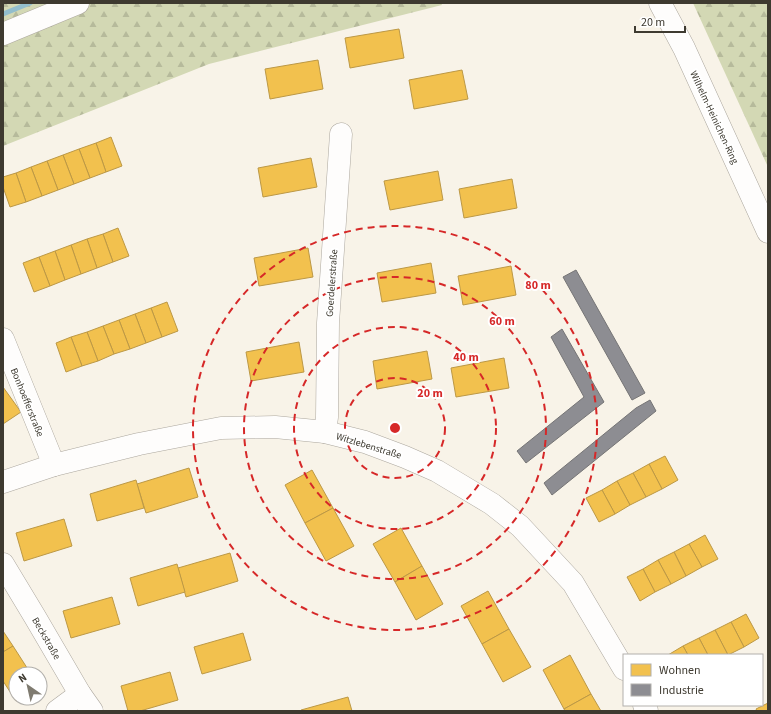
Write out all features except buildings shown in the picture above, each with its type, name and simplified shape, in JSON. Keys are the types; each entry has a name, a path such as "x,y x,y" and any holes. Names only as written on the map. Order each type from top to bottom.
{"street":[{"path":"3,34 78,3"},
{"name":"Wilhelm-Heinichen-Ring","path":"660,3 684,48 768,232"},
{"name":"Goerdelerstraße","path":"325,432 327,417 328,323 341,134"},
{"name":"Bonhoefferstraße","path":"3,340 54,465"},
{"name":"Witzlebenstraße","path":"3,482 54,465 139,444 221,428 275,427 325,432 365,442 405,456 462,485 492,504 520,526 573,583 623,667"},
{"name":"Beckstraße","path":"3,564 86,702"},
{"path":"57,711 86,702"}],"green space":[{"path":"3,3 441,3 442,5 209,64 3,146"},
{"path":"693,3 768,3 768,167"}],"waterway":[{"path":"3,14 30,3"}]}
